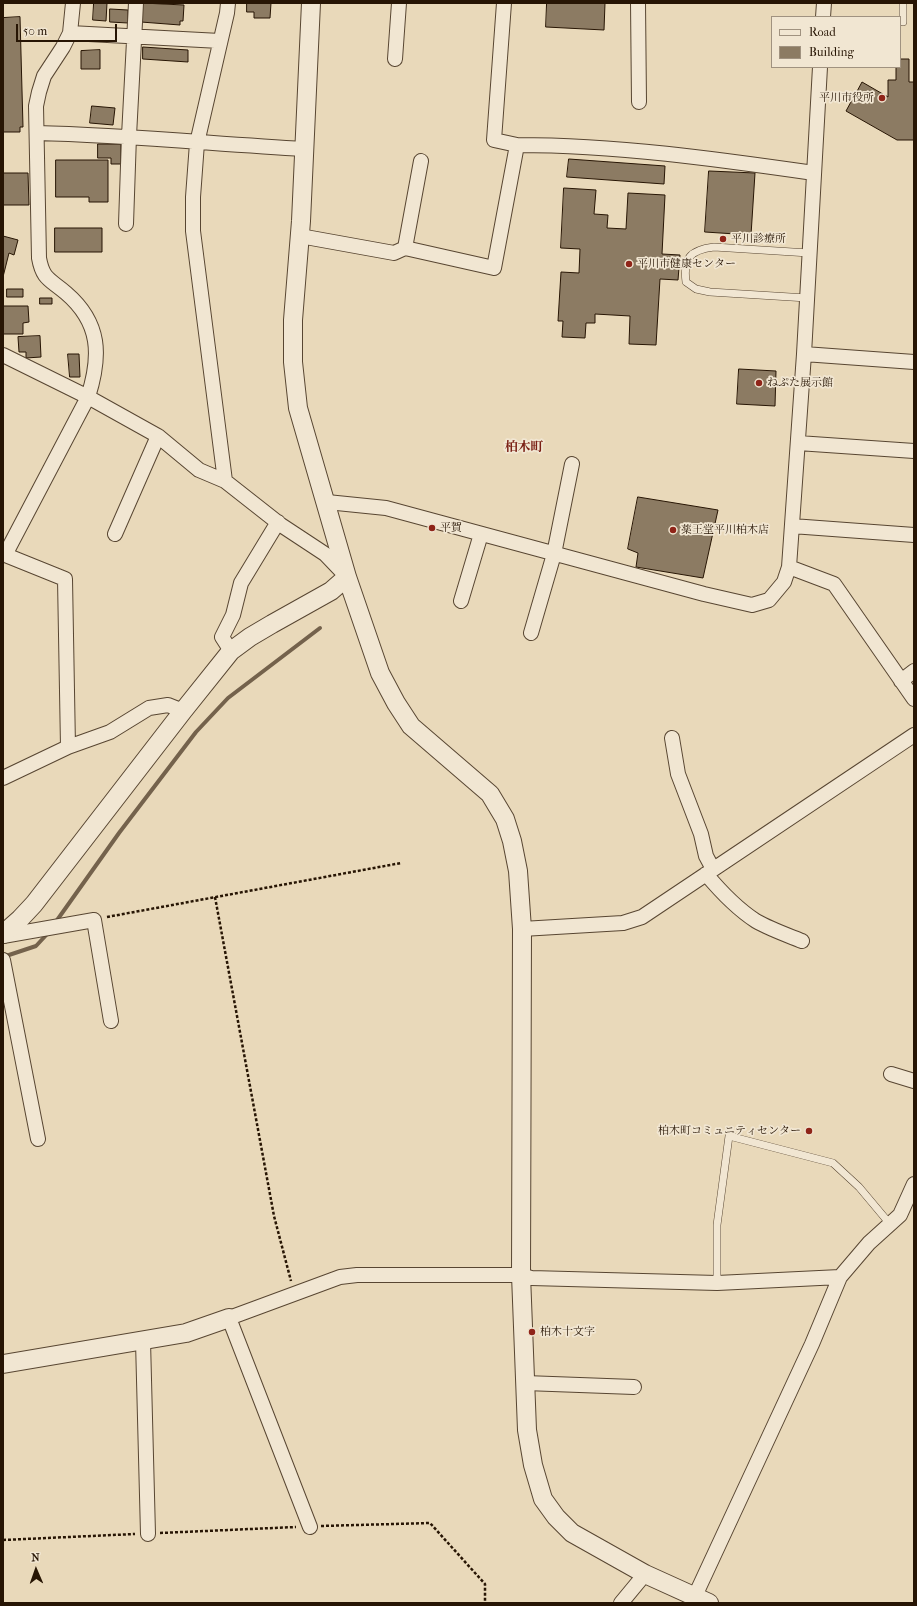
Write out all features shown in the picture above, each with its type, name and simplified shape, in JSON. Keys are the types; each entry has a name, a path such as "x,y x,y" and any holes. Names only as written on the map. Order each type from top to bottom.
{"street":[{"path":"68,747 65,579 4,554 88,397 95,377 97,360 94,333 89,321 83,309 66,293 46,278 41,270 39,258 36,106 44,76 63,47 70,33 73,3"},
{"path":"126,224 136,3"},
{"path":"225,481 194,231 193,197 197,143 228,3"},
{"path":"311,3 300,236 293,320 293,362 298,408 347,577 380,673 396,703 411,726 490,794 505,818 512,841 518,871 522,929 521,1275 527,1430 533,1465 543,1499 556,1518 572,1533 645,1574 702,1600 840,1277 869,1243 900,1215 914,1184"},
{"path":"395,59 399,3"},
{"path":"504,3 494,140 517,145 564,145 702,157 814,173"},
{"path":"638,3 639,102"},
{"path":"823,16 824,3"},
{"path":"70,33 220,41"},
{"path":"326,502 386,508 704,594 752,605 769,600 784,582 789,567 804,354 820,68"},
{"path":"37,133 129,136 197,143 304,149"},
{"path":"300,236 394,253 405,248 494,268 517,145"},
{"path":"405,248 421,161"},
{"path":"804,354 914,362"},
{"path":"3,355 88,397 158,436 199,470 225,481 278,522 325,554 347,577"},
{"path":"115,534 158,436"},
{"path":"798,443 914,451"},
{"path":"531,633 554,554 572,464"},
{"path":"231,652 222,637 233,615 241,583 278,522"},
{"path":"792,526 914,535"},
{"path":"461,601 481,534"},
{"path":"789,567 834,584 914,699"},
{"path":"3,935 34,904 183,711 231,652 261,631 331,591 347,577"},
{"path":"901,681 914,671"},
{"path":"3,778 68,747 110,732 149,708 168,705 183,711"},
{"path":"522,929 622,923 642,917 914,735"},
{"path":"672,738 678,774 701,834 709,872 720,892 738,908 757,921 802,941"},
{"path":"3,935 94,920 111,1021"},
{"path":"3,960 38,1139"},
{"path":"891,1074 914,1081"},
{"path":"3,1364 186,1333 340,1276 521,1275 531,1278 717,1283 840,1277"},
{"path":"229,1318 310,1527"},
{"path":"144,1341 148,1534"},
{"path":"525,1383 634,1387"},
{"path":"621,1603 645,1574"}],"lane":[{"path":"903,3 903,22"},
{"path":"807,298 710,292 696,289 686,282 685,270 687,260 694,252 703,248 714,247 810,253"},
{"path":"717,1283 717,1225 729,1136 833,1164 859,1187 890,1224"}],"path":[{"path":"94,920 402,863"},
{"path":"215,897 274,1216 295,1293"},
{"path":"310,1527 430,1523 485,1584 486,1603"}],"building":[{"path":"94,3 107,3 106,21 93,20"},
{"path":"142,3 184,5 183,21 180,21 180,25 141,22"},
{"path":"247,3 271,3 270,18 254,18 254,12 247,12"},
{"path":"547,3 605,3 604,30 546,27"},
{"path":"110,9 128,10 128,23 110,22"},
{"path":"20,17 23,127 20,127 20,132 3,132 3,18"},
{"path":"143,47 188,50 188,62 143,59"},
{"path":"100,50 100,69 81,69 81,51"},
{"name":"平川市役所","path":"901,59 909,59 909,82 914,82 914,140 897,140 846,111 852,100 846,97 848,92 855,95 862,82 888,97 888,80 896,80 896,68 901,68"},
{"path":"92,106 115,108 113,125 90,123"},
{"path":"98,144 121,144 121,164 111,164 111,158 98,158"},
{"path":"569,159 665,166 664,184 567,177"},
{"path":"56,160 108,160 108,202 89,202 89,197 56,197"},
{"path":"709,171 755,173 751,235 705,232"},
{"path":"3,173 28,173 29,205 3,205"},
{"name":"平川市健康センター","path":"564,188 596,190 594,214 608,215 607,228 626,229 628,193 665,195 662,254 680,255 678,280 660,279 656,345 629,344 630,316 595,314 595,323 586,323 585,338 562,337 563,321 558,321 561,272 579,273 580,249 561,248"},
{"path":"55,228 102,228 102,252 55,252"},
{"path":"3,236 18,240 14,255 9,253 3,277"},
{"path":"7,289 23,289 23,297 7,297"},
{"path":"40,298 52,298 52,304 40,304"},
{"path":"3,306 28,306 29,322 23,323 23,334 3,334"},
{"path":"40,336 41,357 26,358 26,352 19,352 18,337"},
{"path":"68,354 79,354 80,377 70,377"},
{"path":"739,369 776,371 775,406 737,404"},
{"name":"薬王堂平川柏木店","path":"638,497 718,510 703,578 636,567 638,553 628,549"}],"waterway":[{"path":"55,923 119,833 196,732 228,698 320,628"},
{"path":"3,957 36,946 49,932"}],"place":[{"name":"平川市役所","path":"882,98"},
{"name":"平川診療所","path":"723,239"},
{"name":"平川市健康センター","path":"629,264"},
{"name":"ねぷた展示館","path":"759,383"},
{"name":"平賀","path":"432,528"},
{"name":"薬王堂平川柏木店","path":"673,530"},
{"name":"柏木町コミュニティセンター","path":"809,1131"},
{"name":"柏木十文字","path":"532,1332"}],"district":[{"name":"柏木町","path":"524,448"}]}
